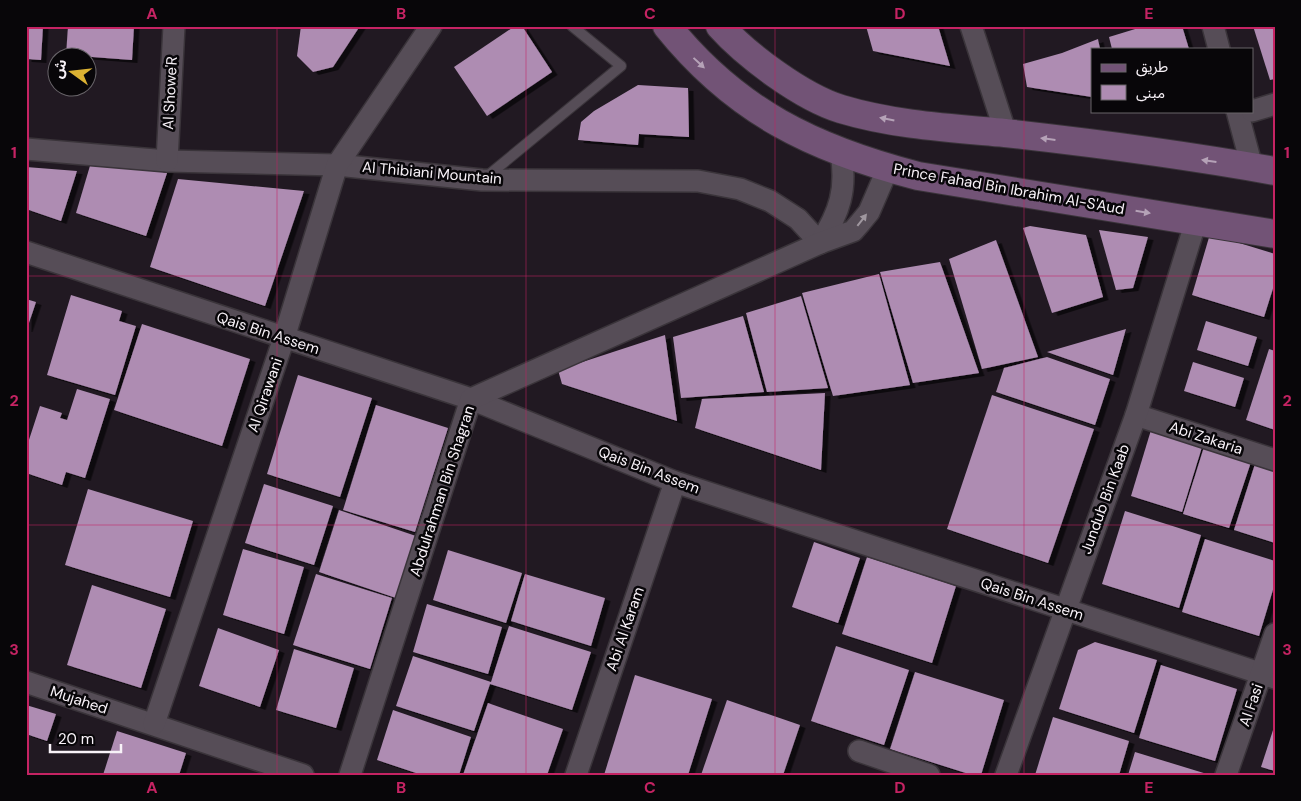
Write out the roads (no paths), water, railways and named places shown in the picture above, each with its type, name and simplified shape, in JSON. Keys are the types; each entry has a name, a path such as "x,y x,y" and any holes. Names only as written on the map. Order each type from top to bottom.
{"main road":[{"name":"Prince Fahad Bin Ibrahim Al-S'Aud","path":"667,26 690,55 722,84 756,110 793,132 841,153 918,176 1275,234"},
{"path":"720,26 766,66 802,90 840,108 924,126 1006,134 1263,169"}],"street":[{"name":"Al Showe'R","path":"166,161 174,26"},
{"name":"Al Qirawani","path":"154,724 284,338 337,165 431,26"},
{"path":"971,26 1006,134"},
{"path":"1212,26 1219,48"},
{"path":"1254,110 1275,104"},
{"path":"1245,112 1263,169"},
{"name":"Al Thibiani Mountain","path":"26,149 166,161 337,165 482,180 698,181 740,189 770,201 798,219 820,243"},
{"path":"820,243 832,224 841,200 844,176 841,153"},
{"name":"Abdulrahman Bin Shagran","path":"350,775 471,399 820,243 853,231 869,212 888,168"},
{"name":"Jundub Bin Kaab","path":"1006,775 1136,415 1196,221"},
{"name":"Qais Bin Assem","path":"26,252 471,399 675,482 1268,676"},
{"name":"Abi Zakaria","path":"1136,415 1275,460"},
{"name":"Abi Al Karam","path":"576,775 675,482"},
{"name":"Al Fasi","path":"1226,775 1268,676 1275,634"},
{"name":"Mujahed","path":"26,682 303,775"},
{"path":"859,751 929,775"}],"lane":[{"path":"482,180 621,66 572,26"}]}
